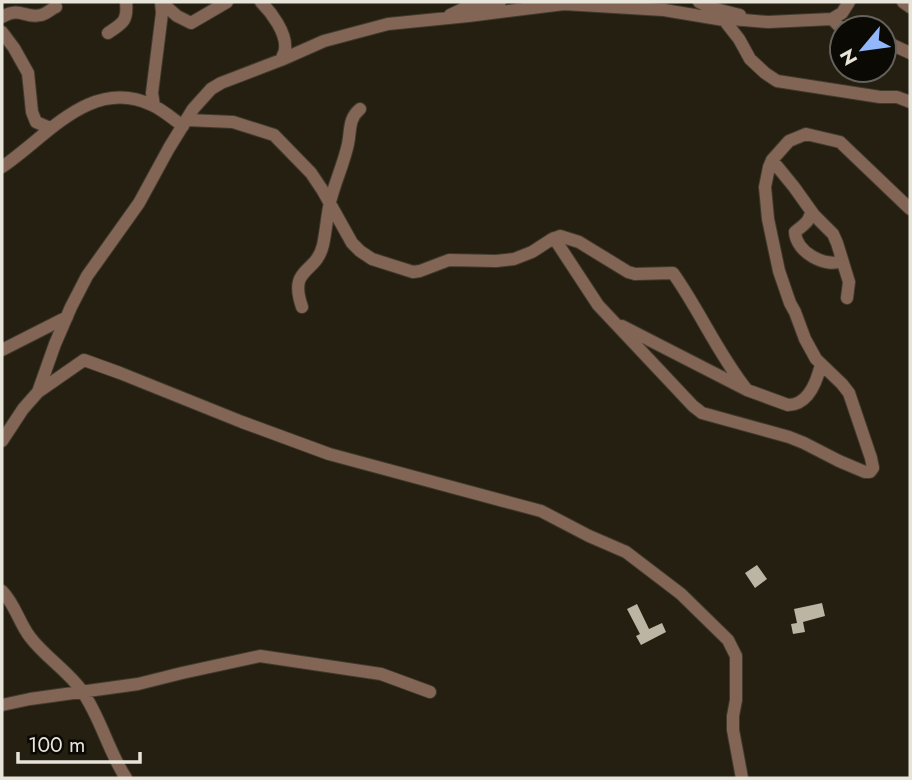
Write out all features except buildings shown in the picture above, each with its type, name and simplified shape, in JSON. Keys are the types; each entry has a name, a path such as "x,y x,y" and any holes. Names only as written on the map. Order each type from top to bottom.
{"street":[{"path":"108,33 123,23 126,2"},
{"path":"161,2 177,16 191,23 227,2"},
{"path":"154,106 152,93 161,2"},
{"path":"261,2 284,36 286,48 281,60"},
{"path":"441,19 467,7 500,2"},
{"path":"699,2 712,8 768,22 828,19"},
{"path":"38,392 66,317 88,276 139,203 193,108 211,89 221,83 324,41 388,24 564,4 664,10 724,20 754,20"},
{"path":"2,18 10,12 43,15 56,7"},
{"path":"724,20 739,39 750,60 777,81 880,97 897,97 910,102"},
{"path":"2,32 28,73 30,105 36,122 50,128"},
{"path":"2,167 61,119 103,98 131,99 154,106 185,123 233,122 274,135 311,173 352,243 372,259 413,272 449,260 514,259 560,236 579,242 628,272 673,274 685,290 713,341 747,390"},
{"path":"302,307 298,282 323,248 330,203 348,145 349,125 353,114 360,109"},
{"path":"554,238 592,296 613,322 702,413 789,437 852,467 870,472 873,468 871,458 849,393 821,364 804,339 779,271 768,219 765,187 772,160 789,141 806,134 840,142 910,209"},
{"path":"772,160 811,211 833,234 849,282 847,298"},
{"path":"811,211 805,225 795,232 795,238 800,246 822,262 836,264 842,261"},
{"path":"2,350 66,317"},
{"path":"613,322 747,390 779,402 795,405 813,388 821,364"},
{"path":"2,441 38,392 84,360 328,454 541,511 626,552 681,594 729,640 736,656 733,730 742,778"},
{"path":"2,592 9,599 29,636 83,692 125,778"},
{"path":"2,705 138,684 260,656 381,674 430,692"}]}
